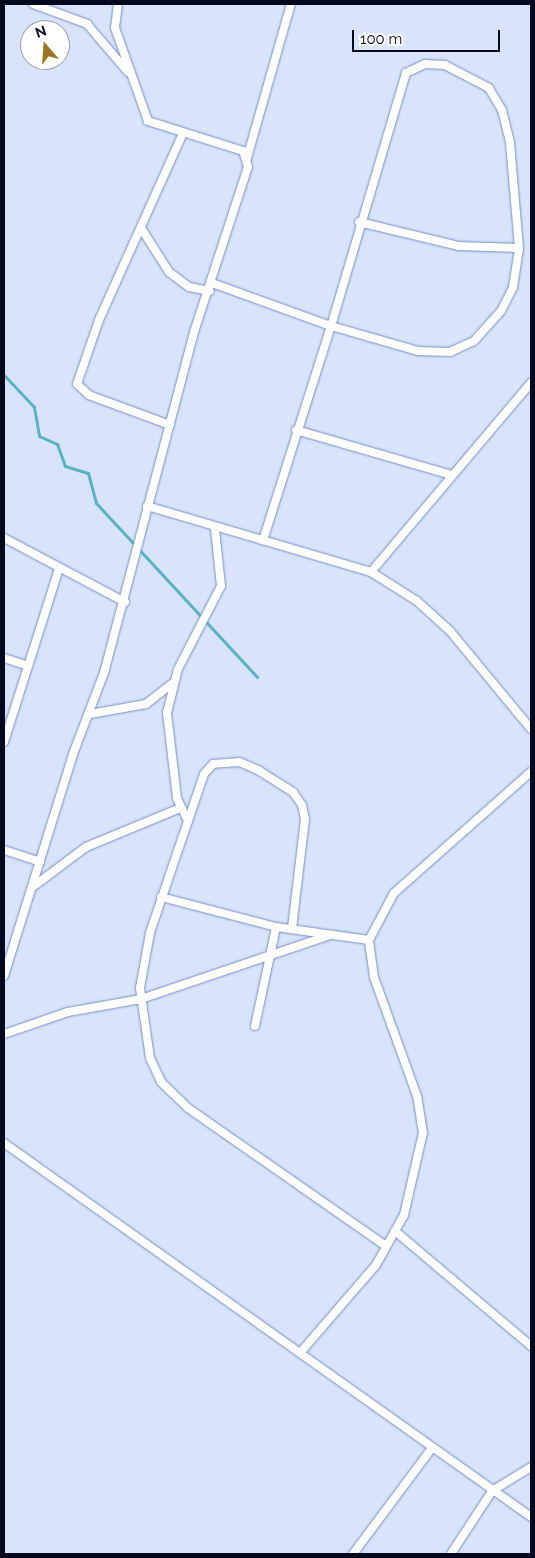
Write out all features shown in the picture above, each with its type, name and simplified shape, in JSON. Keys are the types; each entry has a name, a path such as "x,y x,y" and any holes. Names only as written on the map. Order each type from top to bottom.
{"street":[{"path":"34,4 88,24 130,76"},
{"path":"118,4 113,19 130,76 148,121 182,135 243,151 247,158"},
{"path":"4,976 125,602 147,506 291,4"},
{"path":"212,283 331,326 418,351 450,352 474,341 501,312 513,287 519,248 511,151 502,110 489,88 445,66 425,64 406,73 359,222 331,326 296,430 263,541"},
{"path":"170,425 89,395 77,384 86,352 182,135"},
{"path":"359,222 458,246 519,248"},
{"path":"141,228 169,272 189,287 210,291"},
{"path":"371,572 531,383"},
{"path":"296,430 452,475"},
{"path":"147,506 215,529 371,572 417,602 450,631 531,730"},
{"path":"188,821 180,808 166,730 172,684 221,586 215,529"},
{"path":"4,538 125,602"},
{"path":"4,742 26,665 59,568"},
{"path":"4,658 26,665"},
{"path":"90,714 146,704 172,684"},
{"path":"292,928 305,819 293,792 247,765 224,760 204,774 161,897 145,957 141,999 145,1040 161,1082 188,1108 386,1246"},
{"path":"300,1353 376,1265 395,1231 416,1174 423,1133 417,1096 374,977 370,940 394,893 531,772"},
{"path":"34,886 86,847 180,808"},
{"path":"4,850 40,862"},
{"path":"161,897 276,927 370,940"},
{"path":"255,1026 276,927"},
{"path":"4,1034 68,1012 141,999 330,935"},
{"path":"4,1143 531,1517"},
{"path":"395,1231 531,1346"},
{"path":"353,1554 432,1448"},
{"path":"451,1554 492,1491 528,1475 531,1467"}],"waterway":[{"path":"4,375 34,407 39,436 57,444 65,466 88,473 96,503 257,677"}]}
